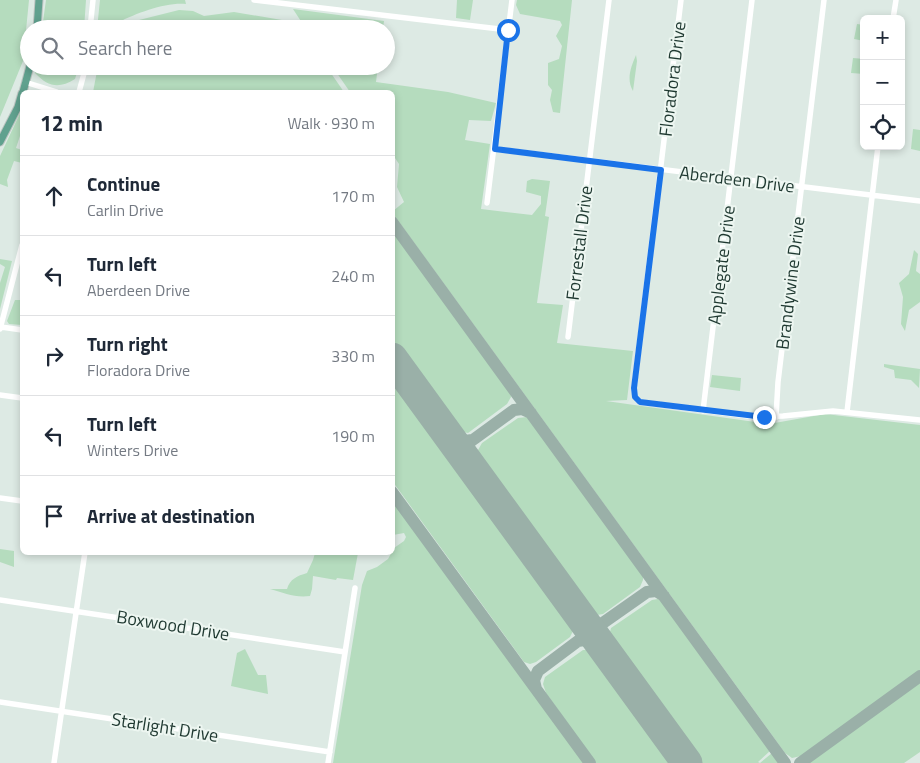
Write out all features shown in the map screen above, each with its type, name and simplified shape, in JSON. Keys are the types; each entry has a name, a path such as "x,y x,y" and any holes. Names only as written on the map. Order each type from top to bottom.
{"main road":[{"path":"38,20 39,0"},
{"path":"24,90 27,75"},
{"path":"0,142 20,102"}],"street":[{"path":"91,20 93,0"},
{"path":"254,0 291,2 508,30"},
{"path":"488,203 512,0"},
{"name":"Forrestall Drive","path":"568,337 609,0"},
{"name":"Floradora Drive","path":"681,0 634,388 635,397 640,402 703,411"},
{"name":"Applegate Drive","path":"703,411 752,0"},
{"name":"Brandywine Drive","path":"776,417 778,382 824,0"},
{"path":"894,15 896,0"},
{"path":"79,90 83,75"},
{"path":"25,82 51,90"},
{"name":"Aberdeen Drive","path":"495,149 920,201"},
{"path":"846,412 878,150"},
{"path":"20,253 0,328 20,330"},
{"path":"0,395 20,398"},
{"path":"703,411 776,417 820,412 846,412 920,420"},
{"path":"0,498 20,501"},
{"path":"54,763 85,555"},
{"path":"328,763 355,588"},
{"name":"Boxwood Drive","path":"0,600 346,652"},
{"name":"Starlight Drive","path":"0,702 330,752"}],"green space":[{"path":"0,0 29,0 27,20 20,20 20,68 0,117"},
{"path":"46,0 86,0 85,20 43,20"},
{"path":"100,0 185,0 186,4 152,9 123,20 98,20"},
{"path":"457,0 473,0 470,20 456,18"},
{"path":"517,0 572,0 560,113 553,112 550,100 552,90 548,85 548,63 559,59 562,46 556,36 562,25 560,21 520,14 516,5"},
{"path":"293,9 376,20 300,20"},
{"path":"179,10 193,11 204,16 234,12 282,20 139,20"},
{"path":"857,24 860,24 860,40 854,39"},
{"path":"636,55 633,91 630,78 631,68"},
{"path":"853,58 860,59 860,74 851,73"},
{"path":"37,75 76,75 75,79 59,85 49,84"},
{"path":"96,75 332,75 343,90 93,90"},
{"path":"338,75 377,75 376,82 448,92 496,103 491,121 469,120 465,140 490,144 481,209 532,215 541,204 541,196 526,192 527,181 532,179 550,181 545,216 549,217 537,303 563,305 557,343 633,351 627,400 606,401 769,424 825,414 920,425 920,670 801,756 792,758 785,753 395,216 395,209 404,202 397,187 399,164 395,158 395,90 349,90"},
{"path":"20,113 20,136 16,148 20,149 20,162 14,161 7,180 8,187 0,184 0,156"},
{"path":"913,129 920,130 920,151 911,149"},
{"path":"395,231 510,390 511,397 507,404 468,433 457,428 395,343"},
{"path":"914,250 918,254 916,271 920,274 920,302 909,310 905,331 901,324 903,297 899,283 909,274"},
{"path":"0,259 12,261 0,309 0,283 5,267 0,264"},
{"path":"15,300 20,300 20,325 9,324 7,321"},
{"path":"884,364 920,369 919,388 911,380 895,378 894,370 884,367"},
{"path":"712,375 741,378 740,391 710,387"},
{"path":"395,377 571,621 574,629 570,637 536,662 530,664 524,662 395,485"},
{"path":"527,417 532,421 643,572 643,580 640,587 603,614 597,615 590,611 479,459 478,450 482,443 518,418"},
{"path":"395,500 412,524 414,531 417,531 585,763 333,763 362,585 367,571 377,567 390,555 395,555 395,547 404,541 406,537 404,533 395,535"},
{"path":"0,549 14,551 14,567 0,562"},
{"path":"314,555 358,555 353,580 337,578 336,580 313,576 310,596 294,596 270,589 287,589 294,578 307,573"},
{"path":"658,599 663,602 771,749 758,762 760,763 701,763 611,641 611,628 652,600"},
{"path":"245,649 258,675 266,675 268,694 231,686 237,653"},
{"path":"583,650 590,650 595,655 675,763 596,763 546,693 543,684 545,677"},
{"path":"920,682 920,752 904,763 808,763"},
{"path":"772,753 780,763 760,763"}],"taxiway":[{"path":"395,226 785,763"},
{"path":"467,462 466,451 470,442 514,410 522,409 531,413"},
{"path":"450,437 459,442 472,440"},
{"path":"395,496 590,763"},
{"path":"583,620 592,625 600,625 647,592 656,591 664,596"},
{"path":"536,689 534,680 538,671 578,641 590,639 600,645"},
{"path":"800,763 920,676"}],"runway":[{"path":"395,362 687,763"}],"route":[{"path":"508,30 495,149 661,170 634,388 635,397 640,402 764,417"}]}
